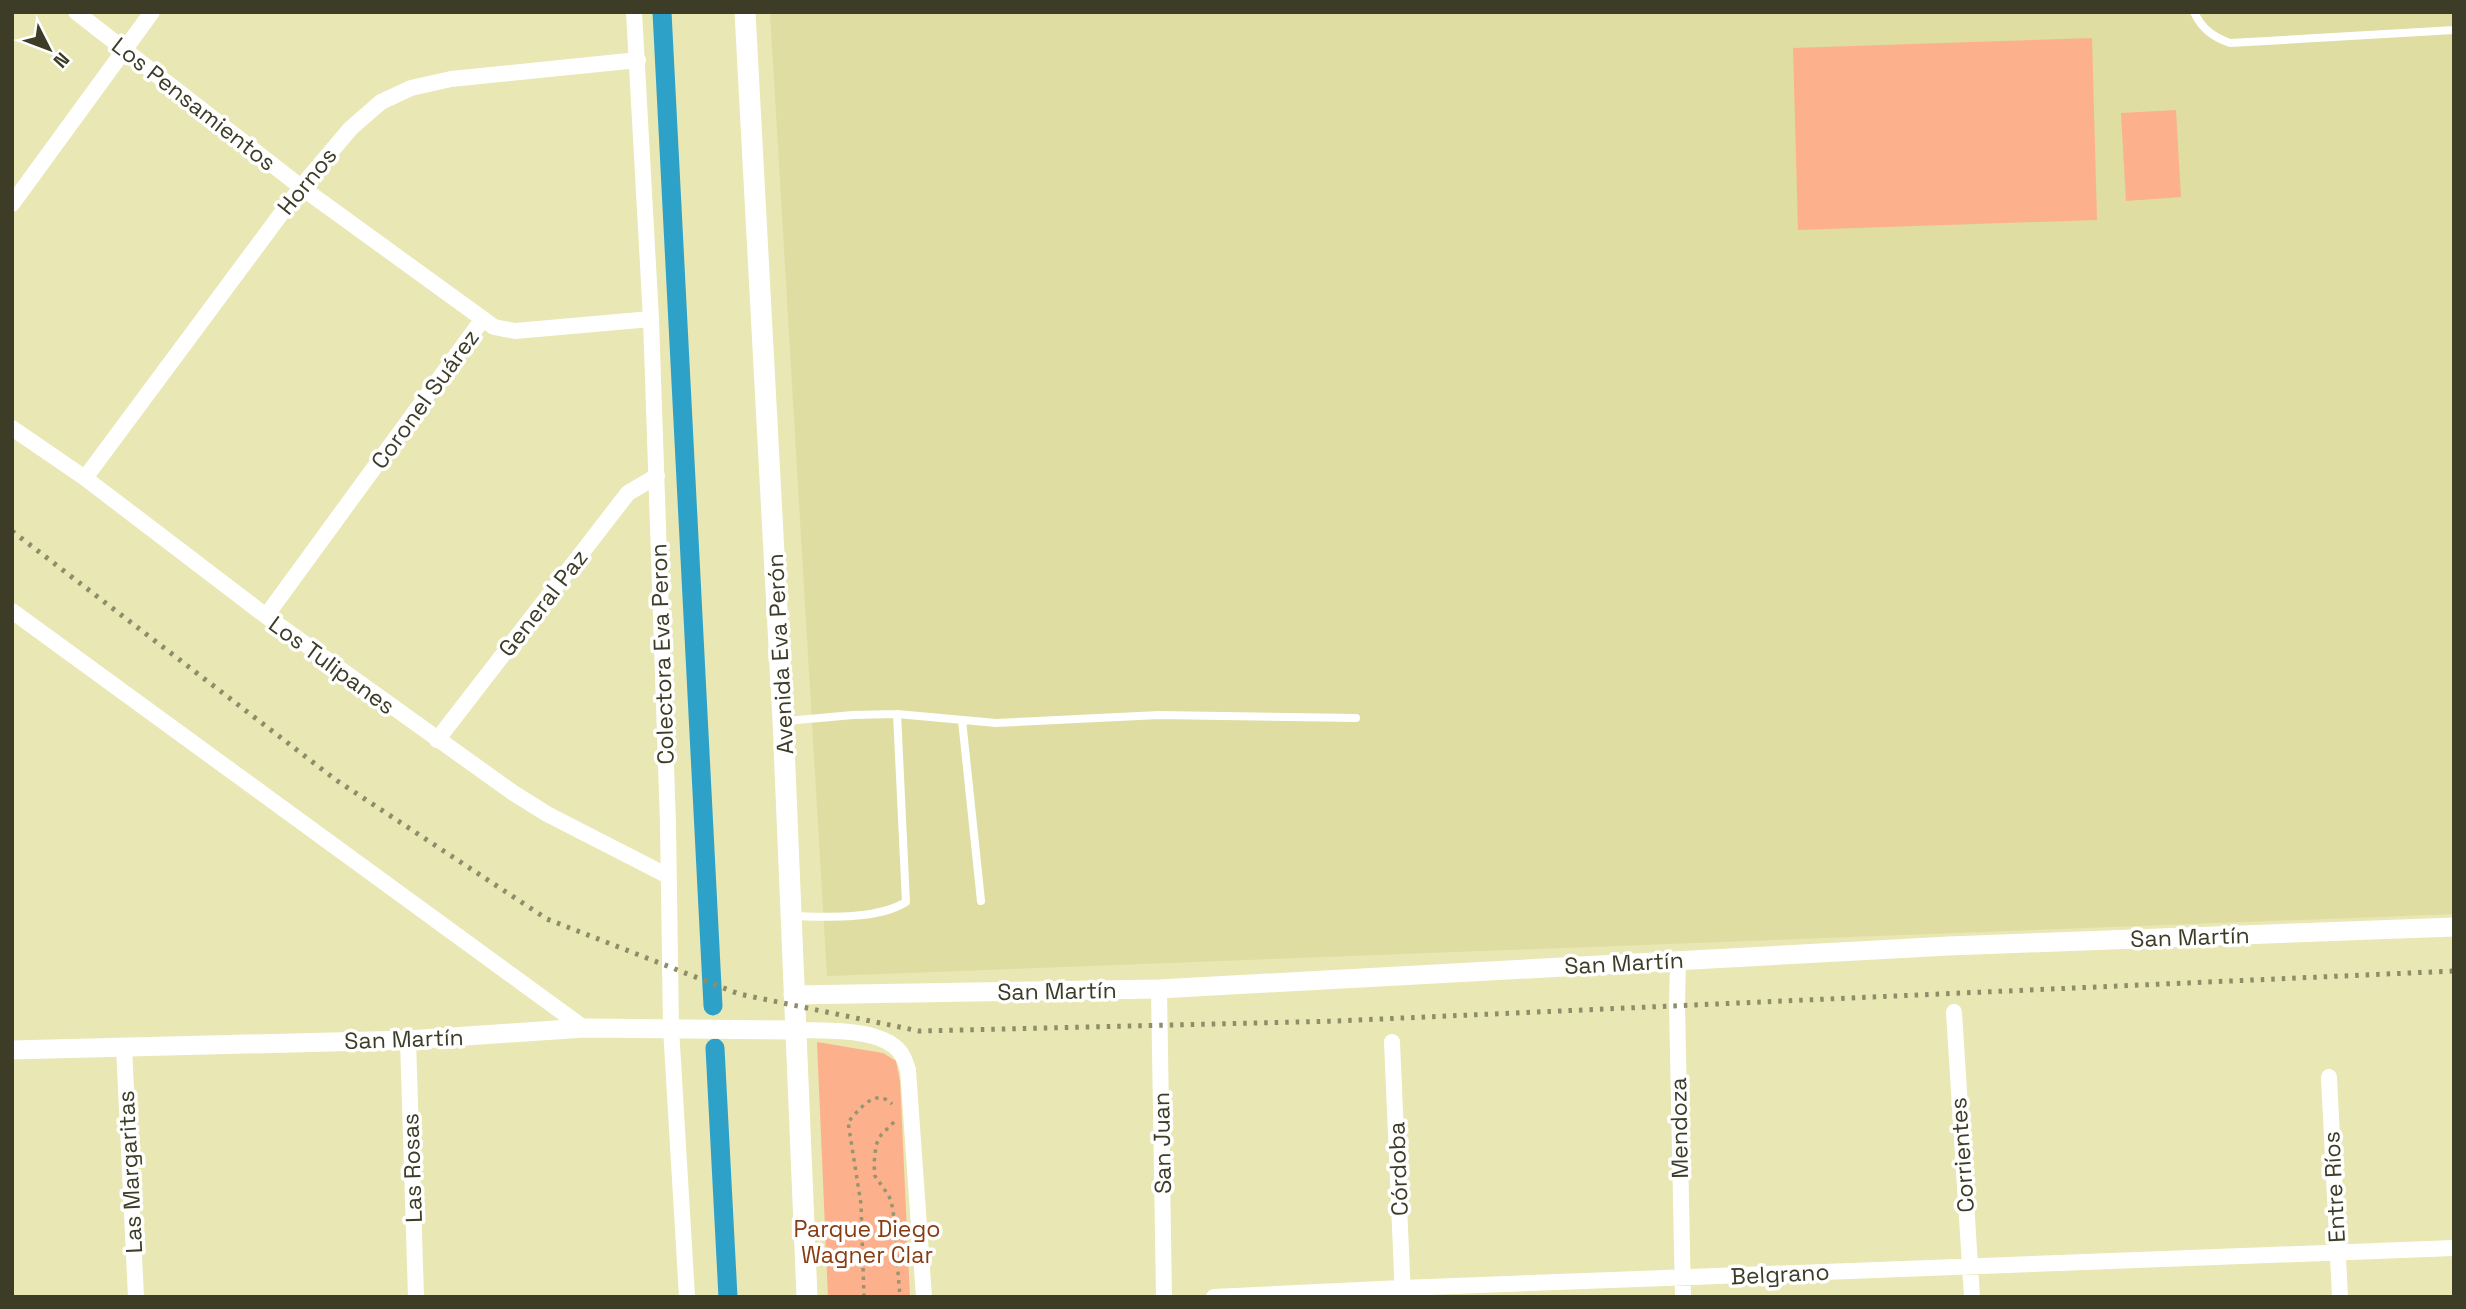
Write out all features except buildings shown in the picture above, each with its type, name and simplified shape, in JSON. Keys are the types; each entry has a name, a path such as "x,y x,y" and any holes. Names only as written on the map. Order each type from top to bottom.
{"main road":[{"name":"Avenida Eva Perón","path":"745,12 783,722 807,1297"}],"street":[{"name":"Los Pensamientos","path":"76,12 301,187 482,320"},
{"path":"12,204 152,12"},
{"name":"Colectora Eva Peron","path":"634,12 657,476 671,1028 687,1297"},
{"name":"Hornos","path":"85,478 301,187 351,128 381,102 411,88 451,79 638,60"},
{"name":"Coronel Suárez","path":"266,617 482,320 494,327 515,331 651,319"},
{"name":"Los Tulipanes","path":"12,428 85,478 266,617 512,792 547,814 668,876"},
{"name":"General Paz","path":"437,740 628,493 657,476"},
{"path":"12,611 584,1028"},
{"name":"San Martín","path":"793,995 1159,989 1949,946 2454,927"},
{"name":"Mendoza","path":"1678,960 1683,1297"},
{"name":"San Juan","path":"1159,989 1164,1297"},
{"name":"Corrientes","path":"1954,1012 1972,1297"},
{"name":"San Martín","path":"12,1050 408,1040 584,1028 795,1030"},
{"path":"795,1030 845,1031 880,1038 904,1056 908,1070 924,1297"},
{"name":"Las Rosas","path":"408,1040 416,1297"},
{"name":"Córdoba","path":"1392,1042 1402,1292"},
{"name":"Las Margaritas","path":"124,1047 136,1297"},
{"name":"Entre Ríos","path":"2329,1077 2340,1297"},
{"name":"Belgrano","path":"1214,1297 1402,1292 1682,1278 2454,1248"}],"lane":[{"path":"2194,12 2200,24 2216,38 2230,43 2454,30"},
{"path":"792,916 838,917 895,909 906,902 897,714"},
{"path":"783,722 897,714 996,723 1158,715 1356,718"},
{"path":"962,720 981,901"}],"path":[{"path":"864,1297 861,1204 848,1122 869,1100 879,1097 893,1105 896,1120 881,1135 876,1145 874,1164 875,1176 889,1196 893,1209 900,1297"}],"shaded area":[{"path":"770,12 2454,12 2454,914 827,976"}],"green space":[{"path":"2092,38 2097,220 1798,230 1793,48"},
{"path":"2176,110 2181,197 2126,201 2121,113"},
{"name":"Parque Diego Wagner Clar","path":"817,1042 883,1053 896,1061 900,1081 910,1297 828,1297"}],"waterway":[{"path":"662,12 713,1006"},
{"path":"715,1048 728,1297"}],"railway":[{"path":"12,531 336,780 547,919 739,994 919,1031 1336,1021 2454,971"}]}
